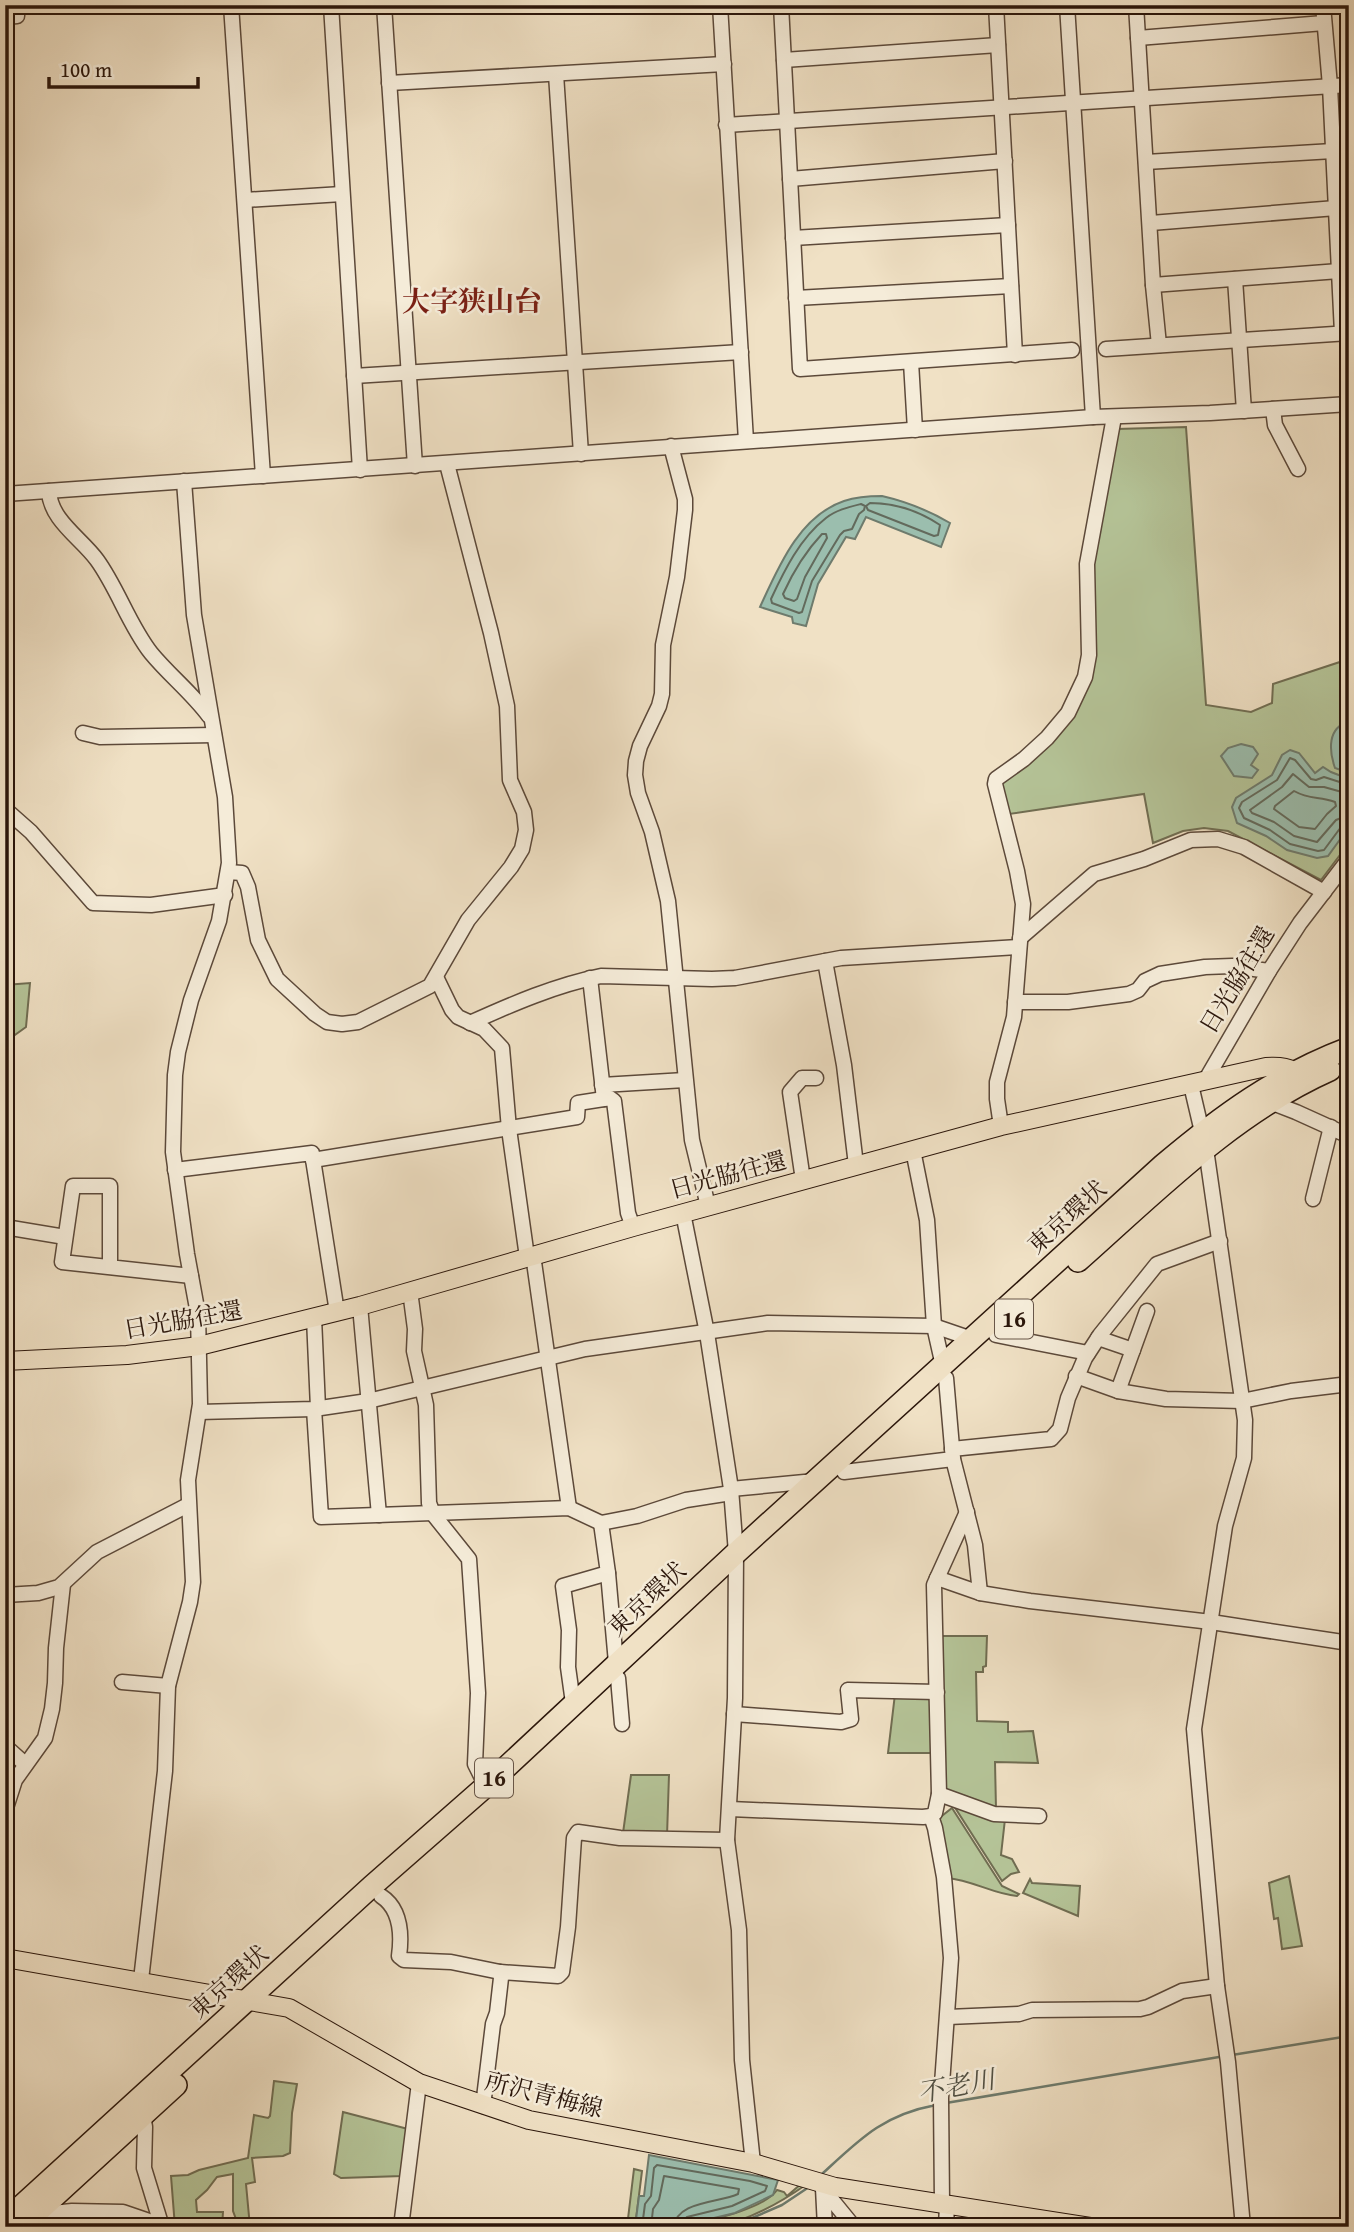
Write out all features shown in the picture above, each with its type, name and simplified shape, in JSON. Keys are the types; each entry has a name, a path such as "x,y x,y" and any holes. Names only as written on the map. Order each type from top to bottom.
{"highway":[{"name":"東京環状","path":"735,1563 815,1481 944,1372 996,1335 1204,1141 1301,1076 1349,1048"},
{"name":"東京環状","path":"5,2221 382,1896 617,1670 735,1563 844,1472 944,1372 972,1339 1163,1165 1270,1102 1301,1076 1349,1063"},
{"name":"東京環状","path":"21,2227 143,2115 372,1886 486,1786 573,1703 617,1670"}],"main road":[{"path":"1198,1083 1266,1068 1284,1067 1301,1076"},
{"name":"日光脇往還","path":"5,1361 127,1355 199,1346 360,1306 633,1227 1001,1126 1198,1083"},
{"name":"所沢青梅線","path":"5,1958 258,2001 299,2012 419,2083 529,2120 753,2163 818,2183 1090,2227"}],"street":[{"path":"231,5 263,476"},
{"path":"331,5 359,470"},
{"path":"384,5 415,466"},
{"path":"720,5 747,441"},
{"path":"781,5 800,369 1072,350"},
{"path":"996,5 1015,355"},
{"path":"1067,5 1093,417"},
{"path":"1136,5 1159,345"},
{"path":"1105,349 1345,333 1323,5"},
{"path":"1138,38 1324,23"},
{"path":"783,60 998,45"},
{"path":"389,83 724,64"},
{"path":"556,75 581,454"},
{"path":"726,125 1349,85"},
{"path":"1146,162 1333,151"},
{"path":"790,179 1004,161"},
{"path":"245,200 342,194"},
{"path":"1151,223 1336,208"},
{"path":"793,239 1008,225"},
{"path":"1153,285 1339,271"},
{"path":"1235,279 1244,411"},
{"path":"796,298 1011,286"},
{"path":"354,376 741,352"},
{"path":"911,362 915,430"},
{"path":"5,494 1093,417 1349,404"},
{"path":"1273,409 1275,425 1298,468"},
{"path":"1001,1126 997,1099 998,1083 1012,1031 1023,904 995,785 996,779 1024,760 1047,738 1068,713 1086,677 1089,655 1087,564 1114,417"},
{"path":"671,446 685,499 685,510 677,577 663,645 663,694 640,746 635,775 668,901 692,1140 708,1206"},
{"path":"228,872 242,873 248,887 258,940 277,979 315,1014 327,1022 342,1024 358,1022 430,986 468,920 512,867 522,849 526,830 523,812 510,780 507,706 447,464"},
{"path":"141,1980 165,1771 168,1686 193,1582 188,1480 199,1412 198,1314 175,1170 173,1098 178,1052 191,1000 213,942 228,872 228,824 194,615 184,481"},
{"path":"49,491 49,498 60,518 98,561 151,652 198,702 213,728"},
{"path":"83,733 100,737 213,728"},
{"path":"5,809 31,832 93,903 150,905 225,895"},
{"path":"470,1023 516,1002 590,978 620,975 735,978 862,956 1019,943 1094,874 1144,859 1191,840 1219,839 1237,844 1324,892"},
{"name":"日光脇往還","path":"1198,1083 1269,971 1349,859"},
{"path":"825,961 844,1065 856,1165"},
{"path":"1015,1003 1068,1002 1129,994 1138,990 1145,981 1160,974 1205,967 1232,966 1269,971"},
{"path":"436,977 458,1017 484,1029 502,1048 509,1129 569,1508"},
{"path":"590,978 603,1092 614,1101 628,1213 633,1227"},
{"path":"803,1180 790,1092 802,1078 816,1077"},
{"path":"313,1160 577,1117 578,1102 603,1092 685,1080"},
{"path":"1198,1083 1245,1420 1244,1458 1225,1526 1194,1729 1217,1986 1227,2055 1243,2227"},
{"path":"1270,1102 1349,1136"},
{"path":"1314,1199 1331,1127"},
{"path":"913,1150 927,1220 934,1326 944,1372 953,1454 975,1545 980,1593"},
{"path":"175,1170 312,1153 337,1312"},
{"path":"110,1267 110,1186 73,1186 61,1262 191,1276"},
{"path":"683,1213 707,1333 731,1491 735,1563 734,1714 727,1840 739,1930 743,2060 753,2163"},
{"path":"5,1227 65,1237"},
{"path":"844,1472 1051,1439 1059,1429 1076,1376 1088,1353 1157,1264 1220,1241"},
{"path":"410,1291 415,1329 414,1351 426,1405 429,1503 433,1514 469,1559 478,1693 475,1764 486,1786"},
{"path":"360,1306 379,1515"},
{"path":"1118,1391 1146,1311"},
{"path":"314,1318 321,1517 569,1508 601,1523 731,1491 815,1481"},
{"path":"199,1412 316,1408 369,1401 585,1349 768,1323 934,1326 972,1339"},
{"path":"996,1335 1088,1353"},
{"path":"1098,1338 1133,1350"},
{"path":"1076,1376 1118,1391 1166,1399 1242,1401 1291,1391 1349,1384"},
{"path":"5,1595 38,1593 59,1587 97,1552 188,1505"},
{"path":"730,1809 931,1816 935,1813 939,1794 934,1585 967,1512"},
{"path":"601,1523 622,1724"},
{"path":"573,1703 568,1667 569,1630 563,1586 608,1573"},
{"path":"937,1578 980,1593 1030,1601 1211,1622 1349,1643"},
{"path":"5,1811 15,1780 45,1738 52,1709 63,1584"},
{"path":"122,1682 168,1686"},
{"path":"734,1714 841,1722 851,1719 848,1690 937,1692"},
{"path":"5,1746 25,1764"},
{"path":"939,1794 994,1814 1039,1816"},
{"path":"931,1816 944,1877 950,1945 950,1992 941,2103 946,2227"},
{"path":"382,1896 390,1901 396,1911 399,1924 399,1956 404,1960 451,1962 500,1972 558,1976 562,1972 574,1838 578,1832 620,1838 727,1840"},
{"path":"483,2106 500,1972"},
{"path":"948,2017 1019,2014 1032,2010 1140,2009 1182,1991 1217,1986"},
{"path":"401,2227 419,2083"},
{"path":"143,2115 144,2168 162,2226"},
{"path":"818,2183 825,2227"},
{"path":"818,2183 854,2227"},
{"path":"43,2207 53,2213 123,2212 162,2226"}],"shaded area":[{"path":"1186,427 1206,705 1251,712 1272,703 1273,684 1349,659 1349,843 1321,880 1228,831 1204,828 1183,831 1153,843 1144,794 1009,814 998,779 1026,762 1088,677 1089,564 1117,429"},
{"path":"30,983 26,1027 5,1042 5,985"},
{"path":"941,1636 987,1636 986,1666 983,1667 983,1672 976,1672 977,1721 1008,1722 1008,1732 1033,1731 1038,1763 995,1762 996,1809 945,1789"},
{"path":"895,1694 930,1695 935,1753 888,1753"},
{"path":"631,1775 669,1775 667,1836 623,1833"},
{"path":"954,1806 1005,1819 1001,1855 1012,1859 1019,1872 1002,1881"},
{"path":"952,1808 1002,1886 1019,1894 1017,1896 947,1878 938,1819"},
{"path":"1289,1876 1302,1946 1282,1949 1269,1883"},
{"path":"1030,1879 1032,1883 1080,1886 1078,1916 1023,1893"},
{"path":"274,2081 297,2084 290,2153 252,2158 255,2182 246,2184 250,2227 239,2227 233,2211 233,2174 217,2177 196,2200 197,2212 223,2212 222,2227 175,2227 171,2176 188,2175 248,2158 254,2115 268,2118 270,2116"},
{"path":"343,2112 408,2129 402,2176 341,2178 334,2174"},
{"path":"634,2169 642,2171 635,2227 627,2227"},
{"path":"802,2183 807,2184 775,2204 740,2220 715,2227 681,2227 747,2209 770,2197 777,2190 787,2196"}],"water":[{"path":"882,496 918,507 950,523 941,547 866,517 855,539 846,537 818,584 806,626 793,623 792,617 760,607 792,545 814,518 844,501"},
{"path":"1349,722 1349,773 1335,768 1331,747 1333,734"},
{"path":"1241,744 1253,747 1258,754 1251,765 1258,770 1252,778 1234,776 1221,756 1228,748"},
{"path":"1290,750 1299,753 1315,773 1323,767 1349,779 1349,827 1328,856 1317,858 1287,850 1266,836 1237,823 1232,807 1236,798 1272,775 1282,755"},
{"path":"649,2155 778,2180 773,2195 735,2213 676,2227 635,2227 639,2196 644,2196"}],"waterway":[{"name":"不老川","path":"1232,2055 1349,2036"},
{"name":"不老川","path":"946,2103 1219,2057"},
{"name":"不老川","path":"821,2175 860,2140 886,2122 917,2109 936,2105"},
{"name":"不老川","path":"731,2227 782,2205 809,2187"}],"district":[{"name":"大字狭山台","path":"472,301"}]}
